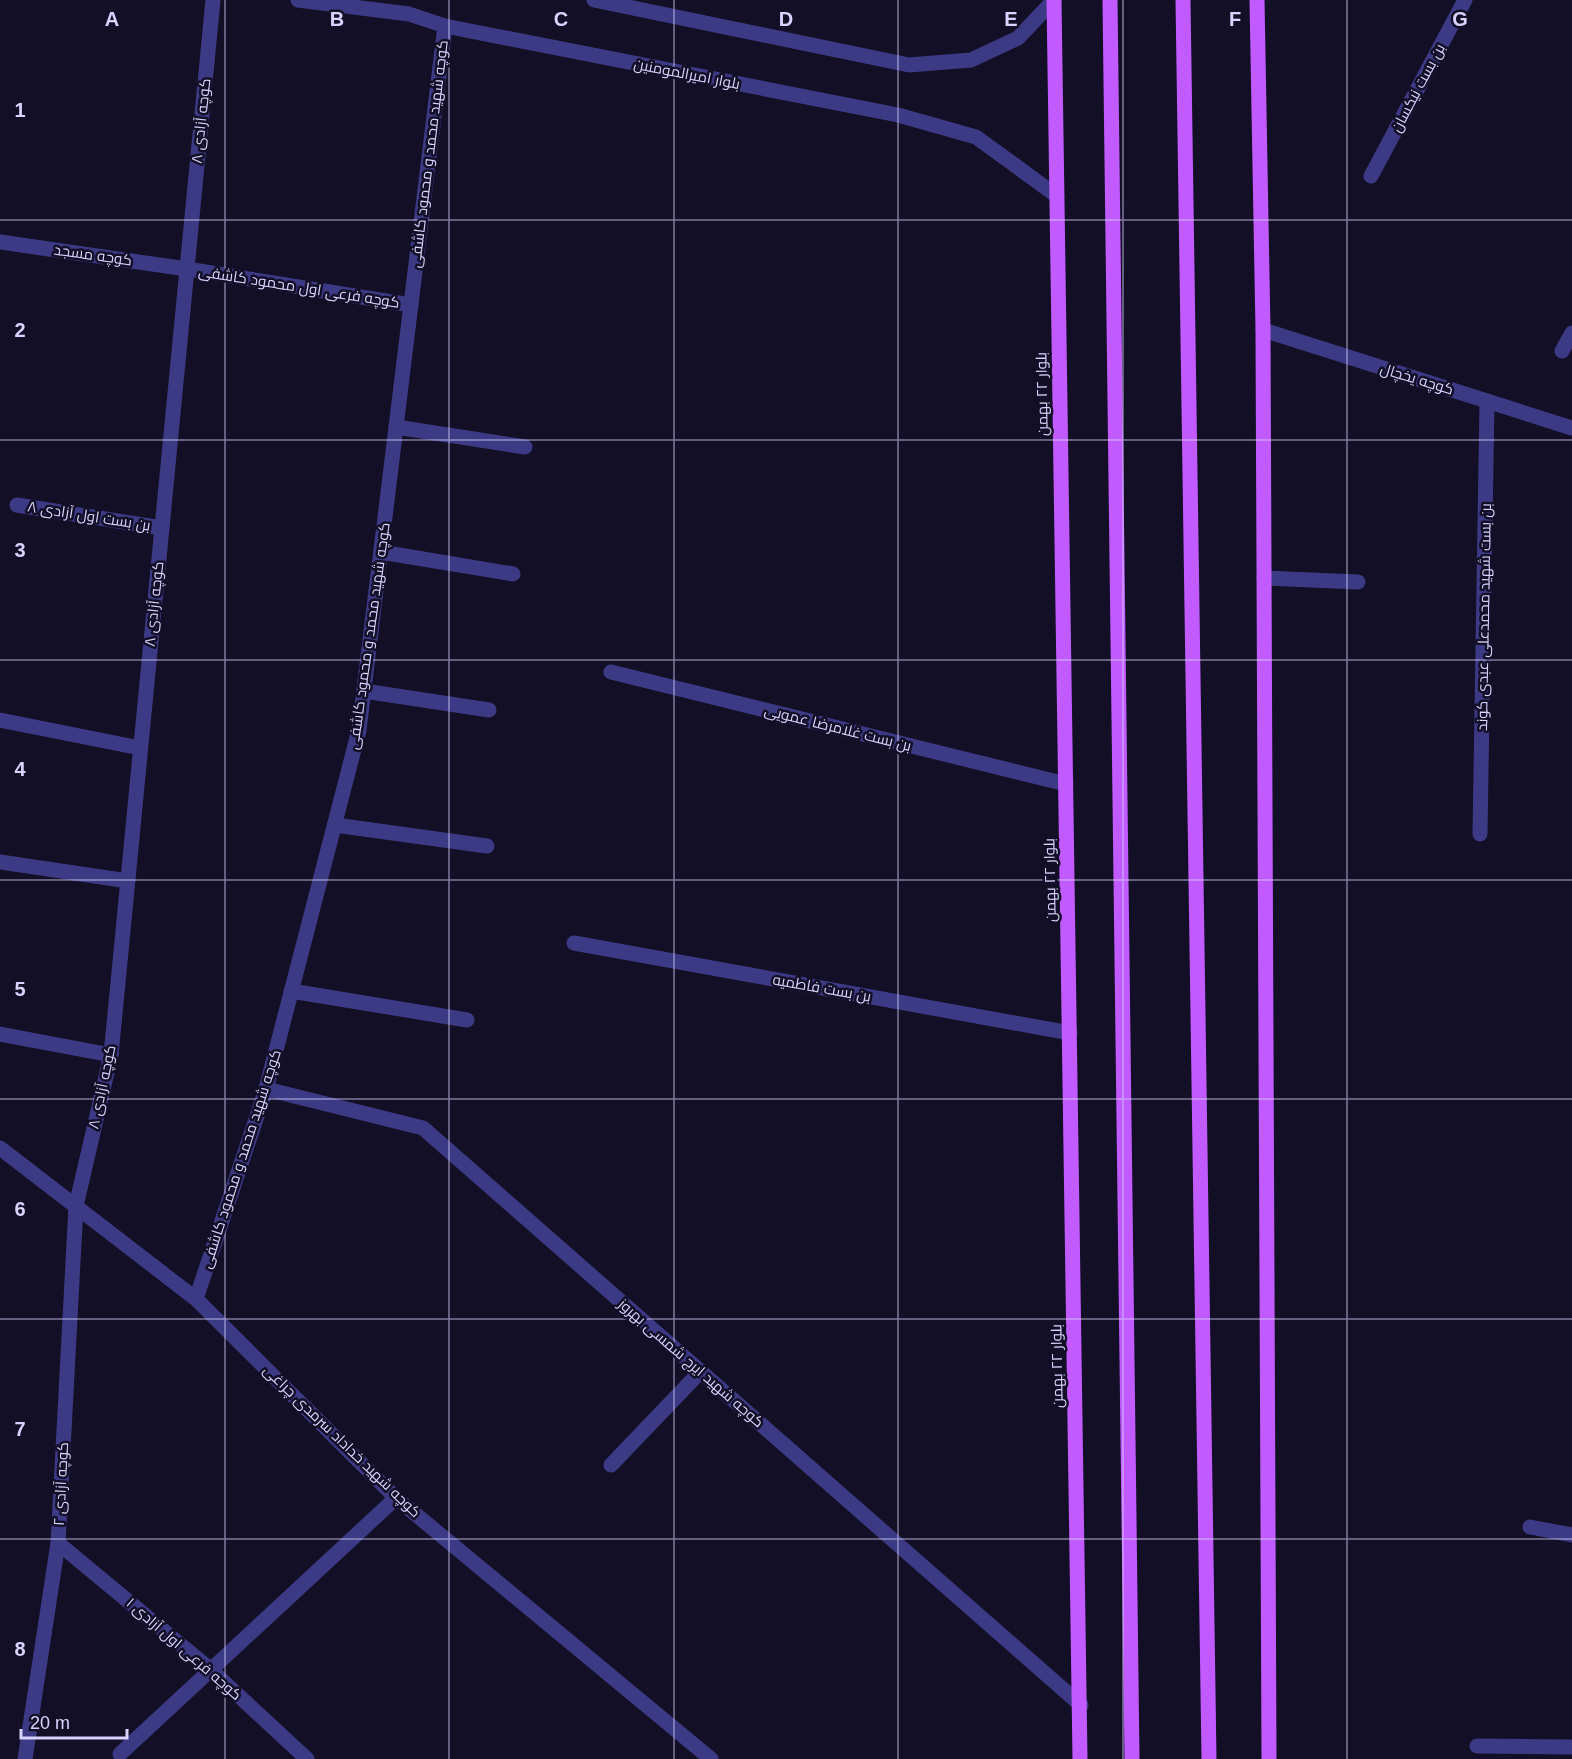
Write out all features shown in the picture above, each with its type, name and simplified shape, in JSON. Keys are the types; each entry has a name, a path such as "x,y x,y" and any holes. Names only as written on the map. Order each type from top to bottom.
{"main road":[{"name":"بلوار ۲۲ بهمن","path":"1054,0 1080,1759"},
{"path":"1110,0 1132,1759"},
{"path":"1184,0 1209,1759"},
{"path":"1257,0 1263,330 1269,1759"}],"street":[{"name":"کوچه آزادی ۸","path":"76,1206 111,1055 213,0"},
{"name":"بلوار امیرالمومنین","path":"298,0 409,14 445,26 898,115 976,136 1057,196"},
{"path":"594,0 909,65 971,60 1018,38 1054,0"},
{"name":"بن بست نیکسان","path":"1371,176 1465,0"},
{"name":"کوچه شهید محمد و محمود کاشفی","path":"196,1299 266,1089 359,730 445,26"},
{"name":"کوچه مسجد","path":"0,242 187,268"},
{"name":"کوچه فرعی اول محمود کاشفی","path":"187,268 411,305"},
{"name":"کوچه یخچال","path":"1263,330 1572,428"},
{"path":"1562,351 1572,333"},
{"name":"بن بست شهید محمدعلی عبدی کوند","path":"1480,834 1487,401"},
{"path":"396,427 525,447"},
{"name":"بن بست اول آزادی ۸","path":"17,505 162,528"},
{"path":"381,552 513,574"},
{"path":"1264,578 1358,582"},
{"name":"بن بست غلامرضا عمویی","path":"611,672 1066,784"},
{"path":"364,691 489,710"},
{"path":"0,720 140,748"},
{"path":"335,825 488,846"},
{"path":"0,862 128,881"},
{"name":"بن بست فاطمیه","path":"574,944 1070,1034"},
{"path":"291,991 466,1020"},
{"path":"0,1034 111,1055"},
{"name":"کوچه شهید ایرج شمسی بهروز","path":"266,1089 423,1128 1081,1705"},
{"name":"کوچه شهید خداداد سرمدی چراغی","path":"0,1148 196,1299 396,1498 711,1759"},
{"name":"کوچه آزادی ۲","path":"25,1759 58,1543 76,1206"},
{"path":"611,1465 701,1371"},
{"path":"120,1754 396,1498"},
{"path":"1530,1527 1572,1535"},
{"name":"کوچه فرعی اول آزادی ۱","path":"58,1543 211,1670 307,1759"},
{"path":"1477,1746 1572,1747"}]}
